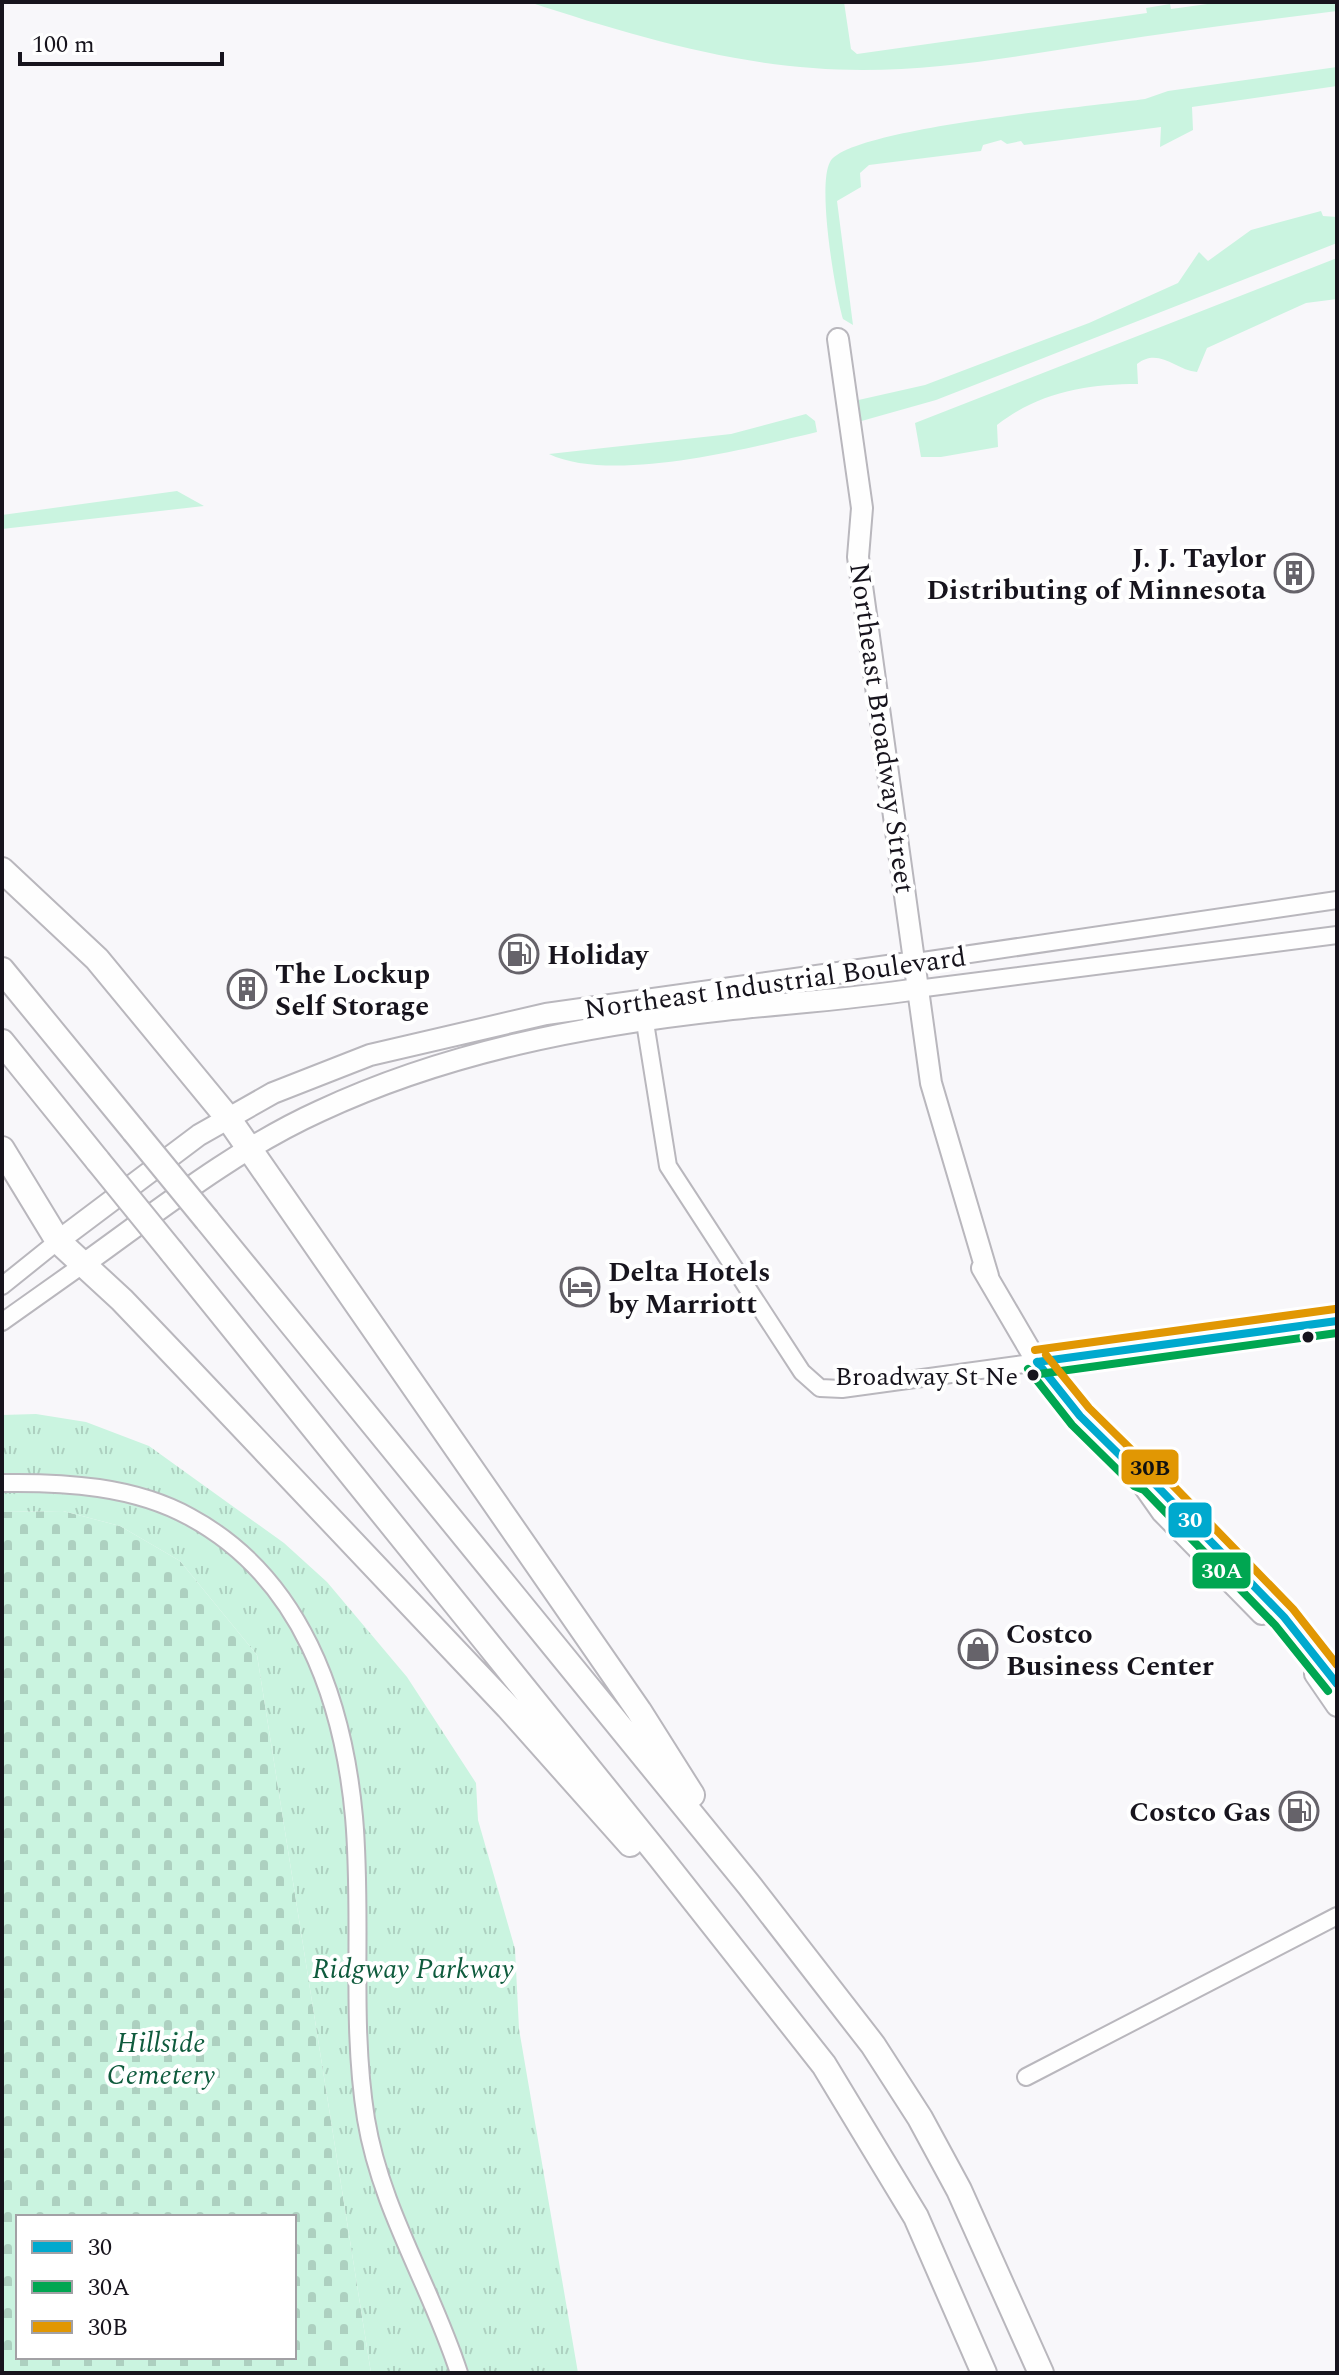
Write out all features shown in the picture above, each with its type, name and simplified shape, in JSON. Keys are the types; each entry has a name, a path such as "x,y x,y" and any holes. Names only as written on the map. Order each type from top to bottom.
{"highway":[{"path":"2,870 97,959 228,1118 639,1711 749,1885"},
{"path":"2,970 749,1885 873,2045 920,2118 959,2190 1041,2373"},
{"path":"2,1042 660,1857 824,2065 916,2217 984,2373"},
{"path":"2,1149 58,1241 81,1266 133,1311 508,1707 824,2065"}],"main road":[{"name":"Northeast Broadway Street","path":"839,345 862,508 858,557 935,1106 988,1276 1037,1362 1091,1429 1142,1477 1159,1488 1284,1617 1337,1684"},
{"name":"Northeast Industrial Boulevard","path":"58,1241 173,1152 228,1118 273,1093 370,1055 511,1020 916,962"},
{"name":"Northeast Industrial Boulevard","path":"81,1266 250,1150 317,1112 423,1070 527,1042 645,1022 917,989"},
{"name":"Northeast Broadway Street","path":"1142,1477 1143,1487 1162,1512 1275,1627 1337,1706"}],"street":[{"name":"Northeast Industrial Boulevard","path":"916,962 1337,900"},
{"name":"Northeast Industrial Boulevard","path":"917,989 1337,935"},
{"path":"641,1000 668,1166 811,1382 820,1388 842,1389 1337,1321"},
{"path":"2,1286 58,1241"},
{"path":"2,1322 81,1266"},
{"path":"2,1483 57,1483 109,1490 144,1499 190,1517 231,1546 270,1581 317,1656 338,1718 354,1818 360,2059 365,2117 388,2205 437,2314 459,2373"},
{"path":"1026,2077 1337,1916"}],"green space":[{"path":"529,2 844,2 851,49 857,54 1147,13 1146,8 1170,4 1171,9 1222,2 1337,2 1337,11 958,64 849,70 777,64 705,52"},
{"path":"1337,67 1337,86 1192,107 1193,130 1160,147 1161,127 1024,145 1021,141 1007,144 1001,140 983,145 981,151 869,165 860,173 861,187 837,201 853,325 843,319 832,264 825,193 830,162 846,150 880,139 976,120 1145,99 1168,91"},
{"path":"1321,211 1323,216 1337,217 1337,243 936,400 858,422 854,401 925,385 1089,323 1178,283 1199,252 1208,261 1251,230"},
{"path":"1337,258 1337,299 1306,303 1207,348 1197,372 1160,359 1145,359 1137,364 1138,384 1064,392 1013,414 997,425 998,447 941,457 921,457 915,423"},
{"path":"806,414 815,421 817,432 681,460 608,465 576,462 549,454 731,434"},
{"path":"177,491 204,506 2,529 2,515"},
{"name":"Ridgway Parkway","path":"36,1414 86,1422 149,1446 284,1543 327,1582 407,1677 476,1783 478,1820 515,1949 519,2029 578,2373 371,2373 257,1655 180,1561 120,1526 63,1511 2,1512 2,1415"},
{"name":"Hillside Cemetery","path":"63,1511 120,1526 180,1561 257,1655 371,2373 2,2373 2,1512"}],"transit line":[{"name":"30B","path":"1035,1350 1335,1309"},
{"name":"30","path":"1037,1362 1337,1321"},
{"name":"30A","path":"1039,1374 1337,1333"},
{"name":"30B","path":"1046,1355 1089,1408 1148,1466 1160,1472 1293,1609 1337,1665"},
{"name":"30","path":"1037,1362 1080,1416 1142,1477 1151,1480 1284,1617 1337,1684"},
{"name":"30A","path":"1028,1369 1072,1425 1134,1486 1144,1490 1275,1625 1328,1691"}],"place":[{"name":"J. J. Taylor Distributing of Minnesota","path":"1294,573"},
{"name":"Holiday","path":"519,954"},
{"name":"The Lockup Self Storage","path":"247,989"},
{"name":"Delta Hotels by Marriott","path":"580,1287"},
{"name":"Broadway St Ne","path":"1033,1375"},
{"name":"Costco Business Center","path":"978,1649"},
{"name":"Costco Gas","path":"1299,1811"}]}
